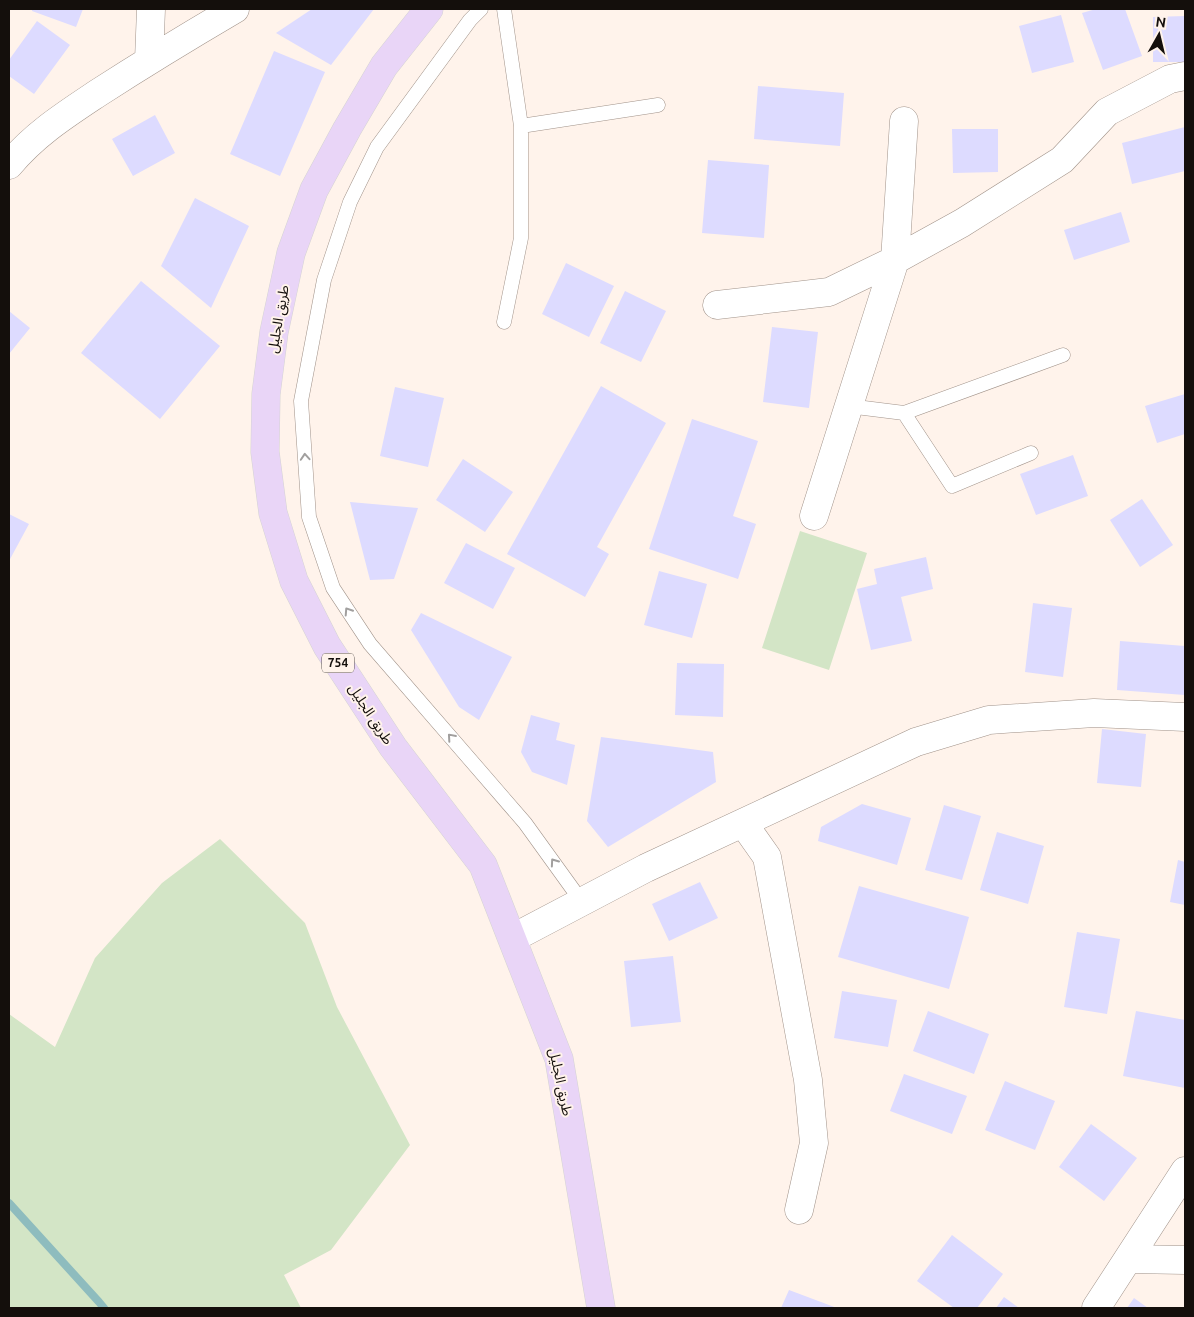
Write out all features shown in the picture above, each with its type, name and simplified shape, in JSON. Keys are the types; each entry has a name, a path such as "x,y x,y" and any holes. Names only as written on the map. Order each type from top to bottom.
{"main road":[{"name":"طريق الجليل","path":"429,9 384,66 347,129 314,190 291,254 274,332 266,394 265,452 273,513 294,581 326,646 393,747 483,865 559,1059 601,1308"}],"street":[{"path":"148,60 151,9"},
{"path":"9,165 48,126 148,60 235,9"},
{"path":"717,305 829,292 894,260 962,223 1062,160 1107,112 1170,79 1185,76"},
{"path":"814,516 894,260 904,121"},
{"path":"513,938 646,868 916,742 989,720 1094,713 1185,717"},
{"path":"743,823 767,857 808,1080 814,1143 799,1210"},
{"path":"1096,1308 1185,1171"},
{"path":"1128,1259 1185,1260"}],"lane":[{"path":"482,9 470,20 378,147 350,202 324,280 301,401 310,517 333,588 370,644 525,822 582,902"},
{"path":"504,9 521,126 521,238 504,322"},
{"path":"521,126 658,105"},
{"path":"848,406 904,413 1063,355"},
{"path":"904,413 952,486 1031,453"}],"green space":[{"path":"800,531 867,553 829,670 762,648"},
{"path":"220,839 305,923 337,1007 410,1145 331,1250 284,1275 301,1308 9,1308 9,1014 55,1047 95,958 162,883"}],"building":[{"path":"32,9 83,9 76,27 32,11"},
{"path":"312,9 374,9 331,65 276,33"},
{"path":"1096,9 1125,9 1142,56 1103,70 1082,13"},
{"path":"1061,15 1074,62 1032,73 1019,26"},
{"path":"1185,16 1185,62 1153,62 1153,17"},
{"path":"37,21 70,45 34,94 9,76 9,60"},
{"path":"274,51 325,72 280,176 230,154"},
{"path":"758,86 844,93 840,146 754,139"},
{"path":"155,115 175,153 133,176 112,139"},
{"path":"1185,127 1185,171 1132,184 1122,143"},
{"path":"952,129 998,129 998,172 953,173"},
{"path":"708,160 769,165 764,238 702,233"},
{"path":"195,198 249,226 211,308 161,266"},
{"path":"1121,212 1130,242 1074,260 1064,230"},
{"path":"566,263 614,286 589,337 542,314"},
{"path":"141,281 220,346 160,419 81,353"},
{"path":"625,291 666,311 641,362 600,343"},
{"path":"9,311 30,328 9,354"},
{"path":"772,327 818,332 809,408 763,402"},
{"path":"601,386 666,423 597,547 609,554 585,597 507,554"},
{"path":"395,387 444,398 428,467 380,456"},
{"path":"1185,394 1185,434 1157,443 1145,406"},
{"path":"692,419 758,441 733,516 756,524 738,579 649,549"},
{"path":"1073,455 1088,496 1036,515 1020,474"},
{"path":"463,459 513,492 485,532 436,500"},
{"path":"1142,499 1173,545 1140,567 1110,520"},
{"path":"350,502 418,508 394,579 370,580"},
{"path":"9,514 29,524 9,561"},
{"path":"466,543 515,568 493,609 444,583"},
{"path":"926,557 933,589 901,597 912,641 871,650 857,589 877,584 874,569"},
{"path":"659,571 707,584 692,638 644,625"},
{"path":"1033,603 1072,608 1063,677 1025,672"},
{"path":"421,613 512,657 479,720 459,707 411,630"},
{"path":"1120,641 1185,646 1185,695 1117,690"},
{"path":"677,663 724,664 723,717 675,715"},
{"path":"531,715 560,723 556,740 575,745 567,785 532,772 521,752"},
{"path":"1102,729 1146,734 1141,787 1097,783"},
{"path":"601,737 713,752 716,782 608,847 587,821"},
{"path":"862,804 911,818 897,865 818,841 821,827"},
{"path":"944,805 981,816 962,880 925,870"},
{"path":"997,832 1044,846 1028,904 980,890"},
{"path":"1178,860 1185,862 1185,905 1170,902"},
{"path":"700,882 718,918 669,941 652,904"},
{"path":"859,886 969,917 949,989 838,957"},
{"path":"1077,932 1120,939 1107,1014 1064,1007"},
{"path":"673,956 681,1022 631,1027 624,961"},
{"path":"842,991 897,1000 888,1047 834,1038"},
{"path":"928,1011 989,1034 974,1074 913,1051"},
{"path":"1136,1011 1185,1020 1185,1088 1123,1076"},
{"path":"904,1074 967,1096 952,1134 890,1111"},
{"path":"1005,1081 1055,1101 1035,1150 985,1130"},
{"path":"1091,1124 1137,1158 1104,1201 1059,1167"},
{"path":"952,1235 1003,1274 977,1308 954,1308 917,1281"},
{"path":"789,1290 837,1308 781,1308"},
{"path":"1004,1297 1019,1308 996,1308"},
{"path":"1134,1298 1148,1308 1127,1308"}],"waterway":[{"path":"9,1203 104,1308"}]}
